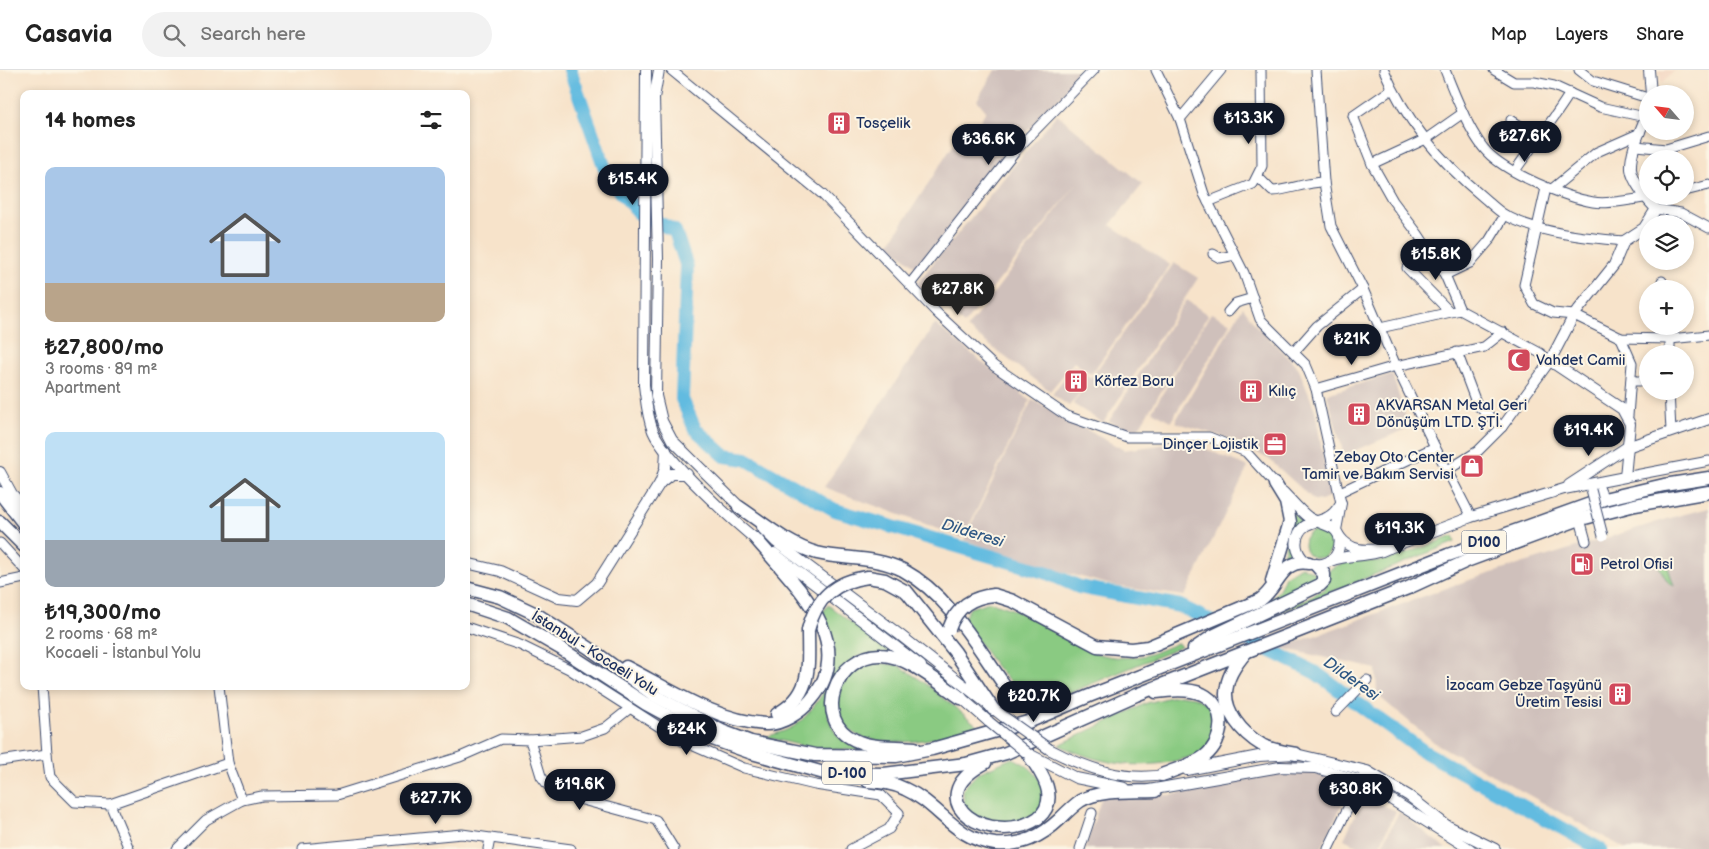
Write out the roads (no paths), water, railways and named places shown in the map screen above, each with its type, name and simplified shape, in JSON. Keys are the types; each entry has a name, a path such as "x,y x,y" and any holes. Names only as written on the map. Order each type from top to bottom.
{"highway":[{"name":"D100","path":"470,589 500,597 536,614 589,648 655,696 722,731 751,742 794,752 839,757 896,756 932,749 1028,722 1179,660 1214,642 1266,627 1448,555 1604,499 1664,485 1709,478"},
{"path":"1240,608 1266,591 1272,583 1285,544 1290,522 1289,512 1275,484"},
{"path":"0,493 20,520"},
{"name":"D100","path":"1246,652 1408,588 1469,560 1580,519 1635,505 1706,493"},
{"path":"739,506 800,546 818,553 888,565 912,576 933,593 962,623 1005,686 1012,692 1043,704 1089,696"},
{"path":"0,522 20,542"},
{"path":"589,648 714,710 754,722 768,724 780,722 803,710 820,690 828,664 828,639 821,622 796,583 756,539"},
{"path":"955,652 949,628 957,612 971,599 994,595 1013,601 1097,646 1131,650 1148,647 1269,594 1283,572 1298,561 1312,564 1324,574 1324,580 1320,585 1214,642"},
{"path":"714,710 761,717 774,716 790,707 797,700 807,681 808,630 814,612 829,590 852,579 868,577 885,580 907,592 955,652 993,708"},
{"name":"İstanbul - Kocaeli Yolu","path":"470,605 508,618 560,648 646,704 707,737 752,753 824,773 902,772 966,764 1006,753 1136,695 1246,652"},
{"path":"1246,652 1237,663 1226,686 1226,698 1236,722 1245,733 1263,745 1296,754"},
{"path":"932,749 869,746 853,740 841,730 833,716 832,698 842,674 851,664 865,657 882,655 900,659 961,698"},
{"path":"1136,695 1169,690 1189,690 1210,698 1220,714 1220,734 1205,756 1162,775"},
{"path":"1006,753 973,770 959,784 956,792 958,808 962,816 972,824 986,830 1016,831 1043,814 1048,805 1048,787 1044,777 1028,754"},
{"path":"824,773 853,779 890,783 906,789 920,798 960,832 994,844 1028,842 1042,834 1080,801 1099,795 1156,791"}],"main road":[{"path":"646,70 644,385 647,409 654,432 666,450 687,474 756,539 961,698 1028,754 1076,778 1116,787 1156,791 1280,767 1315,768 1360,780 1470,849"},
{"path":"659,70 654,98 658,259 656,396 662,421 672,440 683,453 776,542 886,624 1004,717 1049,749 1077,764 1109,774 1162,775 1259,756 1296,754 1367,771 1409,796 1446,825 1495,849"},
{"path":"1649,70 1650,85"},
{"path":"1639,136 1631,170 1639,181"},
{"path":"1342,503 1328,518 1304,527 1297,539 1299,553 1312,564 1330,562 1342,556 1378,554 1471,516 1564,489 1594,486 1625,477 1630,424 1628,416 1550,361 1574,315 1614,264 1624,241 1644,228 1656,209 1654,205"},
{"path":"1564,489 1627,446 1709,419"},
{"path":"470,564 500,571 559,598 578,600 597,583 660,483 665,468 666,450"},
{"path":"0,472 12,494 20,503"},
{"path":"660,483 671,474 687,474"},
{"path":"1275,484 1307,516 1330,525 1346,546 1362,550 1390,548"},
{"path":"1330,562 1338,550 1337,533 1342,503"}],"street":[{"path":"671,70 822,194 938,314 994,366 1067,416 1127,437 1209,437 1246,452 1275,484"},
{"path":"910,284 1015,151 1094,70"},
{"path":"1156,70 1180,119 1208,202 1235,256 1260,319 1306,365 1316,389 1342,503"},
{"path":"1180,119 1221,70"},
{"path":"1208,202 1253,184 1258,177 1262,166 1261,70"},
{"path":"1316,70 1324,182 1331,226 1363,289 1396,366 1446,471 1471,516"},
{"path":"1384,70 1392,89 1426,139 1463,180 1505,215 1537,227 1594,238 1624,241"},
{"path":"1445,70 1463,113 1487,152 1515,171 1549,189 1594,203 1639,198"},
{"path":"1494,70 1514,82 1540,84 1570,93 1600,107 1639,113"},
{"path":"1579,70 1593,81 1639,95"},
{"path":"1392,89 1353,116 1372,164 1393,201 1445,275 1460,310"},
{"path":"1515,171 1539,138 1552,124 1570,93"},
{"path":"1372,164 1426,139 1463,113"},
{"path":"1511,120 1539,138"},
{"path":"1639,133 1597,152 1549,189 1537,227 1524,285 1534,304 1553,313 1574,315 1621,338 1670,339 1709,335"},
{"path":"1636,146 1666,149 1709,136"},
{"path":"1258,177 1272,191 1287,190 1306,182 1324,182"},
{"path":"1694,189 1709,185"},
{"path":"1656,209 1681,213 1709,228"},
{"path":"1445,275 1470,263 1489,241 1505,215"},
{"path":"1213,254 1220,258 1235,256"},
{"path":"1407,268 1448,311"},
{"path":"1294,352 1317,326 1363,289"},
{"path":"1228,312 1236,303 1253,298"},
{"path":"1380,328 1448,311 1460,310 1503,332 1540,353 1550,361 1502,427 1478,451 1446,471"},
{"path":"1316,389 1396,366 1484,347 1503,332"},
{"path":"1670,335 1670,345"},
{"path":"1621,338 1632,363 1628,416"},
{"path":"1457,352 1477,405 1502,427"},
{"path":"1631,381 1639,381"},
{"path":"1669,400 1671,431"},
{"path":"1340,492 1435,448"},
{"path":"1625,477 1709,461"},
{"path":"1594,486 1604,499"},
{"path":"1594,486 1603,536"},
{"path":"1580,519 1586,541"},
{"path":"0,543 20,565"},
{"path":"0,584 20,579"},
{"path":"470,628 520,644 570,669 629,709 680,740 744,768 815,785 881,795 898,813 889,829 851,849"},
{"path":"1336,712 1366,680"},
{"path":"42,690 50,777 75,802 110,804 228,763"},
{"path":"219,690 228,763 242,800"},
{"path":"177,849 206,820 242,800 262,796 337,795 460,757 501,739 530,740 582,736 605,728 629,709"},
{"path":"530,740 541,776 554,792 656,820 674,849"},
{"path":"0,762 47,754"},
{"path":"1328,849 1360,780 1367,771"},
{"path":"110,804 129,849"},
{"path":"1080,849 1092,813"},
{"path":"307,848 372,845 462,834 571,849"},
{"path":"488,849 490,839"}],"waterway":[{"name":"Dilderesi","path":"570,70 608,177 639,213 675,231 687,267 682,399 695,429 725,456 746,459 835,510 1048,573 1079,587 1180,606 1316,673 1423,751 1600,849"}],"place":[{"name":"Tosçelik","path":"839,123"},
{"name":"Vahdet Camii","path":"1519,360"},
{"name":"Körfez Boru","path":"1076,381"},
{"name":"Kılıç","path":"1251,391"},
{"name":"AKVARSAN Metal Geri Dönüşüm LTD. ŞTİ.","path":"1359,414"},
{"name":"Dinçer Lojistik","path":"1275,444"},
{"name":"Zebay Oto Center Tamir ve Bakım Servisi","path":"1472,466"},
{"name":"Petrol Ofisi","path":"1582,564"},
{"name":"İzocam Gebze Taşyünü Üretim Tesisi","path":"1620,694"}]}
